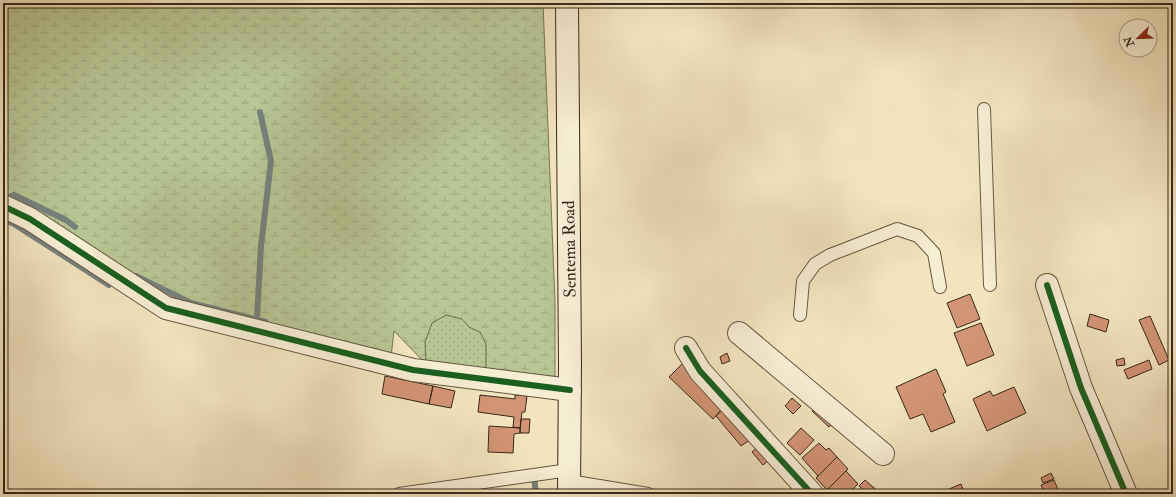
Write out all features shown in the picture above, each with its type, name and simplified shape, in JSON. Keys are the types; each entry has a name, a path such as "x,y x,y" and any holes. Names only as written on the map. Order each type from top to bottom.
{"street":[{"name":"Sentema Road","path":"567,3 570,390 569,481"},
{"path":"3,206 30,219 166,308 413,370 570,390"},
{"path":"1047,285 1081,388 1126,494"},
{"path":"739,333 883,454"},
{"path":"686,348 700,371 812,494"}],"lane":[{"path":"984,109 990,285"},
{"path":"800,315 803,282 815,264 830,255 897,229 918,236 934,253 940,287"},
{"path":"399,494 569,481 648,494"}],"green space":[{"path":"3,3 543,3 555,302 555,379 486,371 486,344 480,332 469,327 462,319 446,315 432,323 425,342 426,364 394,331 391,357 191,303 142,279 3,197"},
{"path":"446,315 463,319 469,327 480,331 486,344 486,371 426,364 425,342 432,323"}],"building":[{"path":"970,294 980,319 957,328 947,303"},
{"path":"1090,314 1109,320 1106,332 1087,326"},
{"path":"1150,316 1169,360 1159,365 1139,320"},
{"path":"981,323 994,355 967,366 954,333"},
{"path":"727,353 730,361 722,364 720,357"},
{"path":"1124,358 1125,365 1117,366 1116,360"},
{"path":"1149,360 1152,369 1128,379 1124,370"},
{"path":"683,363 726,405 713,419 669,377"},
{"path":"936,369 946,392 943,394 955,422 931,432 923,414 910,419 896,387"},
{"path":"385,376 433,386 429,404 382,394"},
{"path":"433,386 455,391 451,408 429,404"},
{"path":"1014,387 1026,413 987,431 973,399 990,391 993,396"},
{"path":"480,395 515,399 515,395 527,396 525,412 522,412 520,428 513,427 514,417 478,412"},
{"path":"792,398 801,406 793,414 785,406"},
{"path":"726,405 753,438 741,446 716,416"},
{"path":"818,405 835,421 829,427 812,411"},
{"path":"521,419 530,419 529,433 520,433"},
{"path":"489,426 520,428 520,433 514,434 513,453 488,452"},
{"path":"801,428 814,440 800,455 787,443"},
{"path":"819,443 826,450 829,448 837,457 818,476 802,458"},
{"path":"759,446 770,459 763,465 752,452"},
{"path":"837,457 848,469 827,490 816,478"},
{"path":"846,471 858,484 848,494 835,494 829,488"},
{"path":"1051,473 1054,479 1043,483 1041,478"},
{"path":"865,480 881,494 868,494 859,486"},
{"path":"1054,480 1060,494 1045,494 1041,485"},
{"path":"961,484 965,494 943,494 942,492"}],"waterway":[{"path":"257,319 261,246 271,161 260,112"},
{"path":"3,195 8,198 14,195 66,220 75,227"},
{"path":"3,219 14,224 109,285"},
{"path":"136,276 191,303 266,322"},
{"path":"534,477 536,494"}],"cycle path":[{"path":"3,206 30,219 166,308 413,370 570,390"},
{"path":"1047,285 1081,388 1126,494"},
{"path":"686,348 700,371 812,494"}]}
